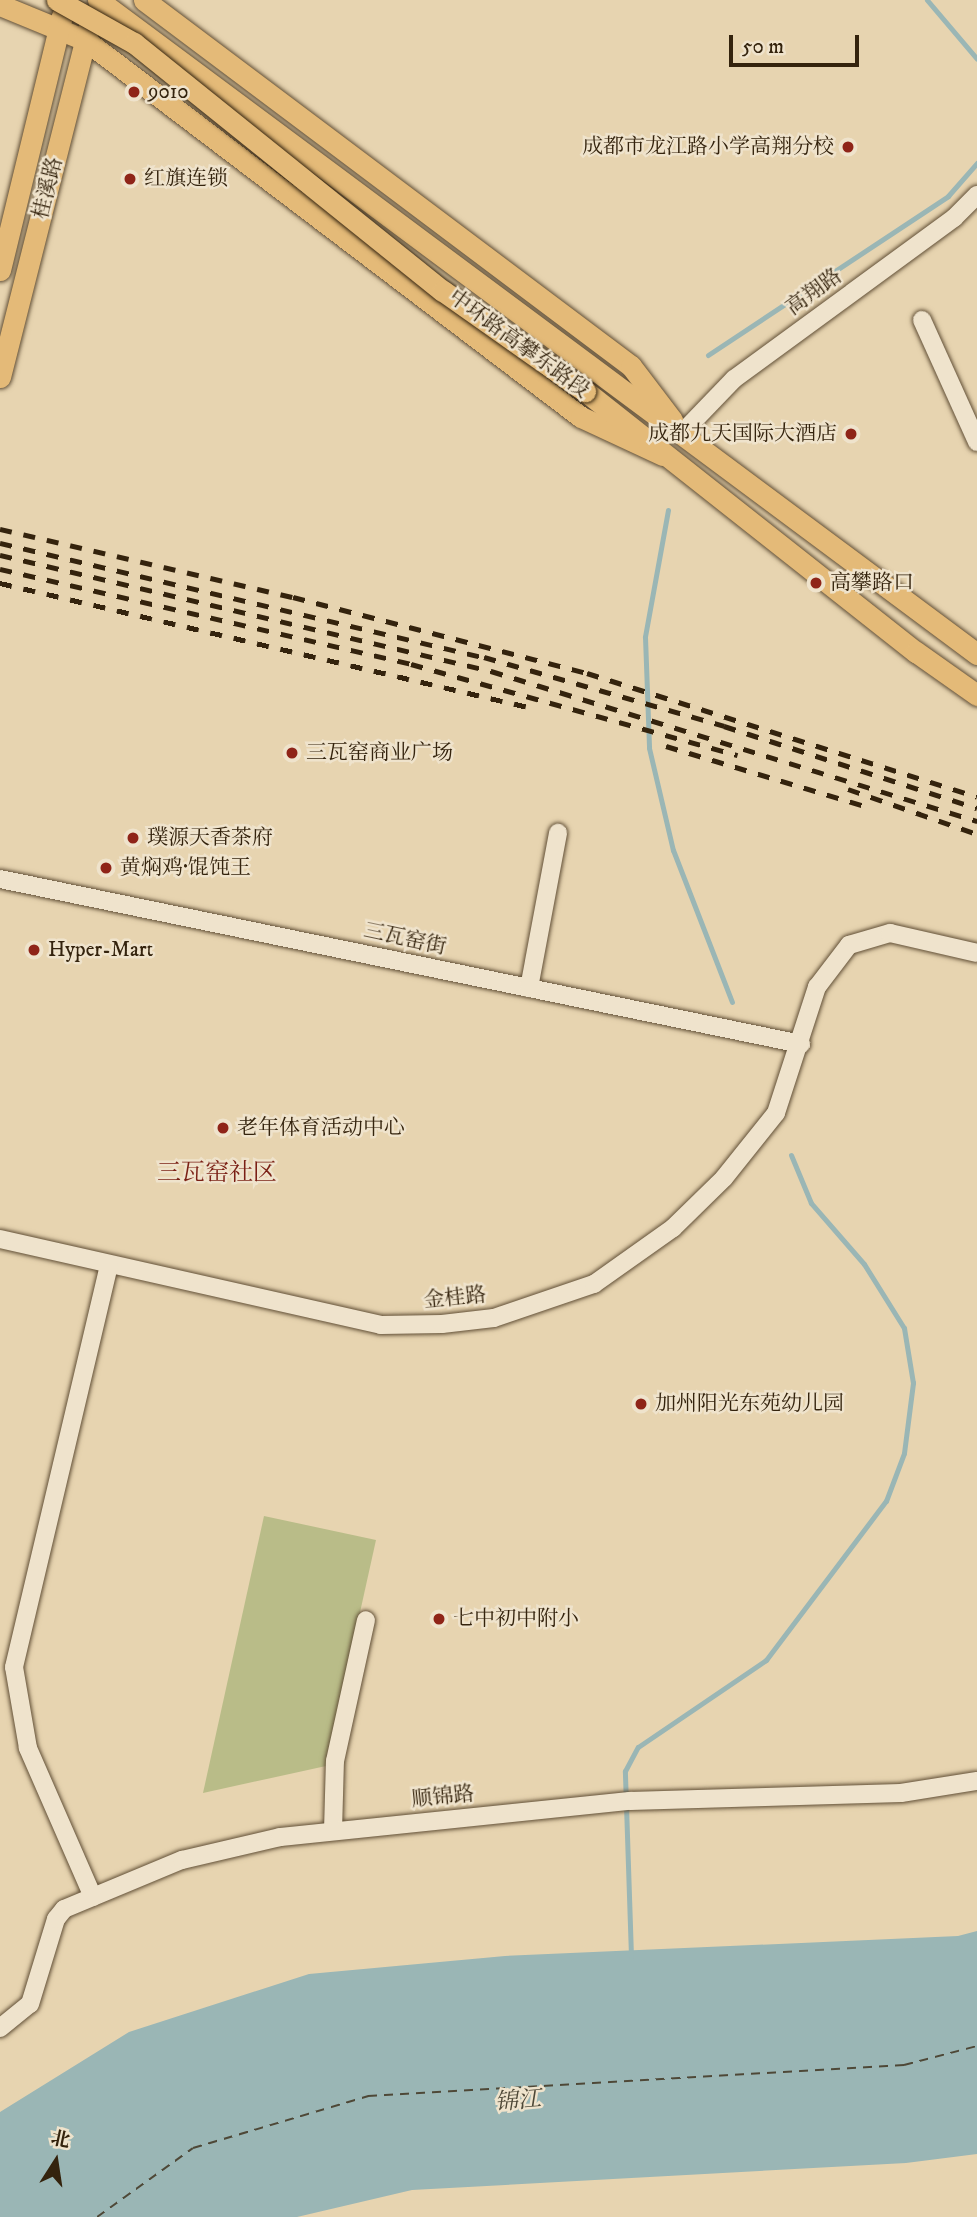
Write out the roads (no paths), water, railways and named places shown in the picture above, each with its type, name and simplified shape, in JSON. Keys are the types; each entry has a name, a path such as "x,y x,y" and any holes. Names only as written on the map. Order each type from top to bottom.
{"main road":[{"name":"中环路高攀东路段","path":"57,0 134,43 443,290 589,381 682,433 977,654"},
{"name":"桂溪路","path":"0,270 66,0"},
{"name":"中环路高攀东路段","path":"97,0 166,47 589,381 663,455 916,653 977,695"},
{"name":"桂溪路","path":"0,377 97,0"},
{"path":"148,2 631,366 682,433"},
{"path":"0,5 85,40 581,418 663,455"}],"street":[{"name":"高翔路","path":"682,433 734,379 954,218 977,195"},
{"path":"922,320 977,442"},
{"path":"529,988 558,833"},
{"name":"三瓦窑街","path":"0,878 801,1044"},
{"name":"金桂路","path":"0,1239 381,1325 442,1324 494,1318 594,1284 673,1228 724,1178 776,1113 801,1044 817,987 849,945 890,933 977,953"},
{"path":"93,1897 28,1748 14,1667 109,1265"},
{"path":"333,1831 335,1760 366,1620"},
{"name":"顺锦路","path":"0,2028 30,2004 56,1919 64,1909 182,1860 280,1837 622,1802 901,1793 977,1781"}],"water":[{"name":"锦江","path":"977,1931 977,2154 906,2163 412,2190 297,2217 0,2217 0,2112 129,2032 309,1974 505,1956 958,1936"}],"waterway":[{"path":"927,0 977,59"},
{"path":"708,355 948,196 977,163"},
{"path":"668,510 645,637 649,748 673,850 732,1002"},
{"path":"631,1956 625,1771 638,1747 766,1660 886,1501 904,1453 913,1383 904,1328 864,1264 811,1203 791,1155"}],"railway":[{"path":"0,529 293,597 587,673 977,797"},
{"path":"0,543 484,657 724,726 977,808"},
{"path":"0,555 491,671 977,821"},
{"path":"0,569 411,664 738,755"},
{"path":"0,583 532,708"},
{"path":"666,746 871,808"},
{"path":"848,789 977,834"}],"place":[{"name":"9010","path":"134,92"},
{"name":"成都市龙江路小学高翔分校","path":"848,147"},
{"name":"红旗连锁","path":"130,179"},
{"name":"成都九天国际大酒店","path":"851,434"},
{"name":"高攀路口","path":"816,583"},
{"name":"三瓦窑商业广场","path":"292,753"},
{"name":"璞源天香茶府","path":"133,838"},
{"name":"黄焖鸡·馄饨王","path":"106,868"},
{"name":"Hyper-Mart","path":"34,950"},
{"name":"老年体育活动中心","path":"223,1128"},
{"name":"加州阳光东苑幼儿园","path":"641,1404"},
{"name":"七中初中附小","path":"439,1619"}],"district":[{"name":"三瓦窑社区","path":"217,1174"}]}
